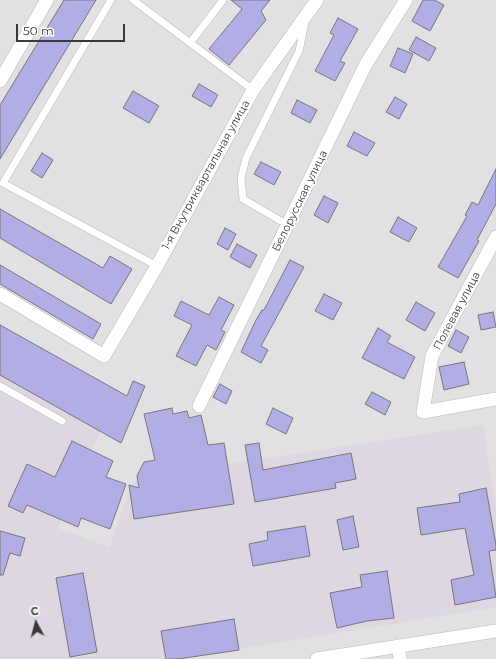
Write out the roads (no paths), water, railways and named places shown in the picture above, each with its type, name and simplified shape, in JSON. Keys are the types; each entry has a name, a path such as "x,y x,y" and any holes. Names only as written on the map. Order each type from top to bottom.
{"street":[{"path":"0,81 47,0"},
{"name":"1-я Внутриквартальная улица","path":"0,294 104,356 157,266 253,90 317,0"},
{"name":"Белорусская улица","path":"199,406 366,64 406,0"},
{"name":"Полевая улица","path":"496,237 432,356 423,412 496,399"},
{"path":"317,659 496,631"},
{"path":"398,646 400,659"}],"lane":[{"path":"111,0 3,184 157,266"},
{"path":"133,0 253,90"},
{"path":"190,42 223,0"},
{"path":"288,225 243,199 241,178 246,158 299,51 307,14"},
{"path":"0,386 62,420"}]}
